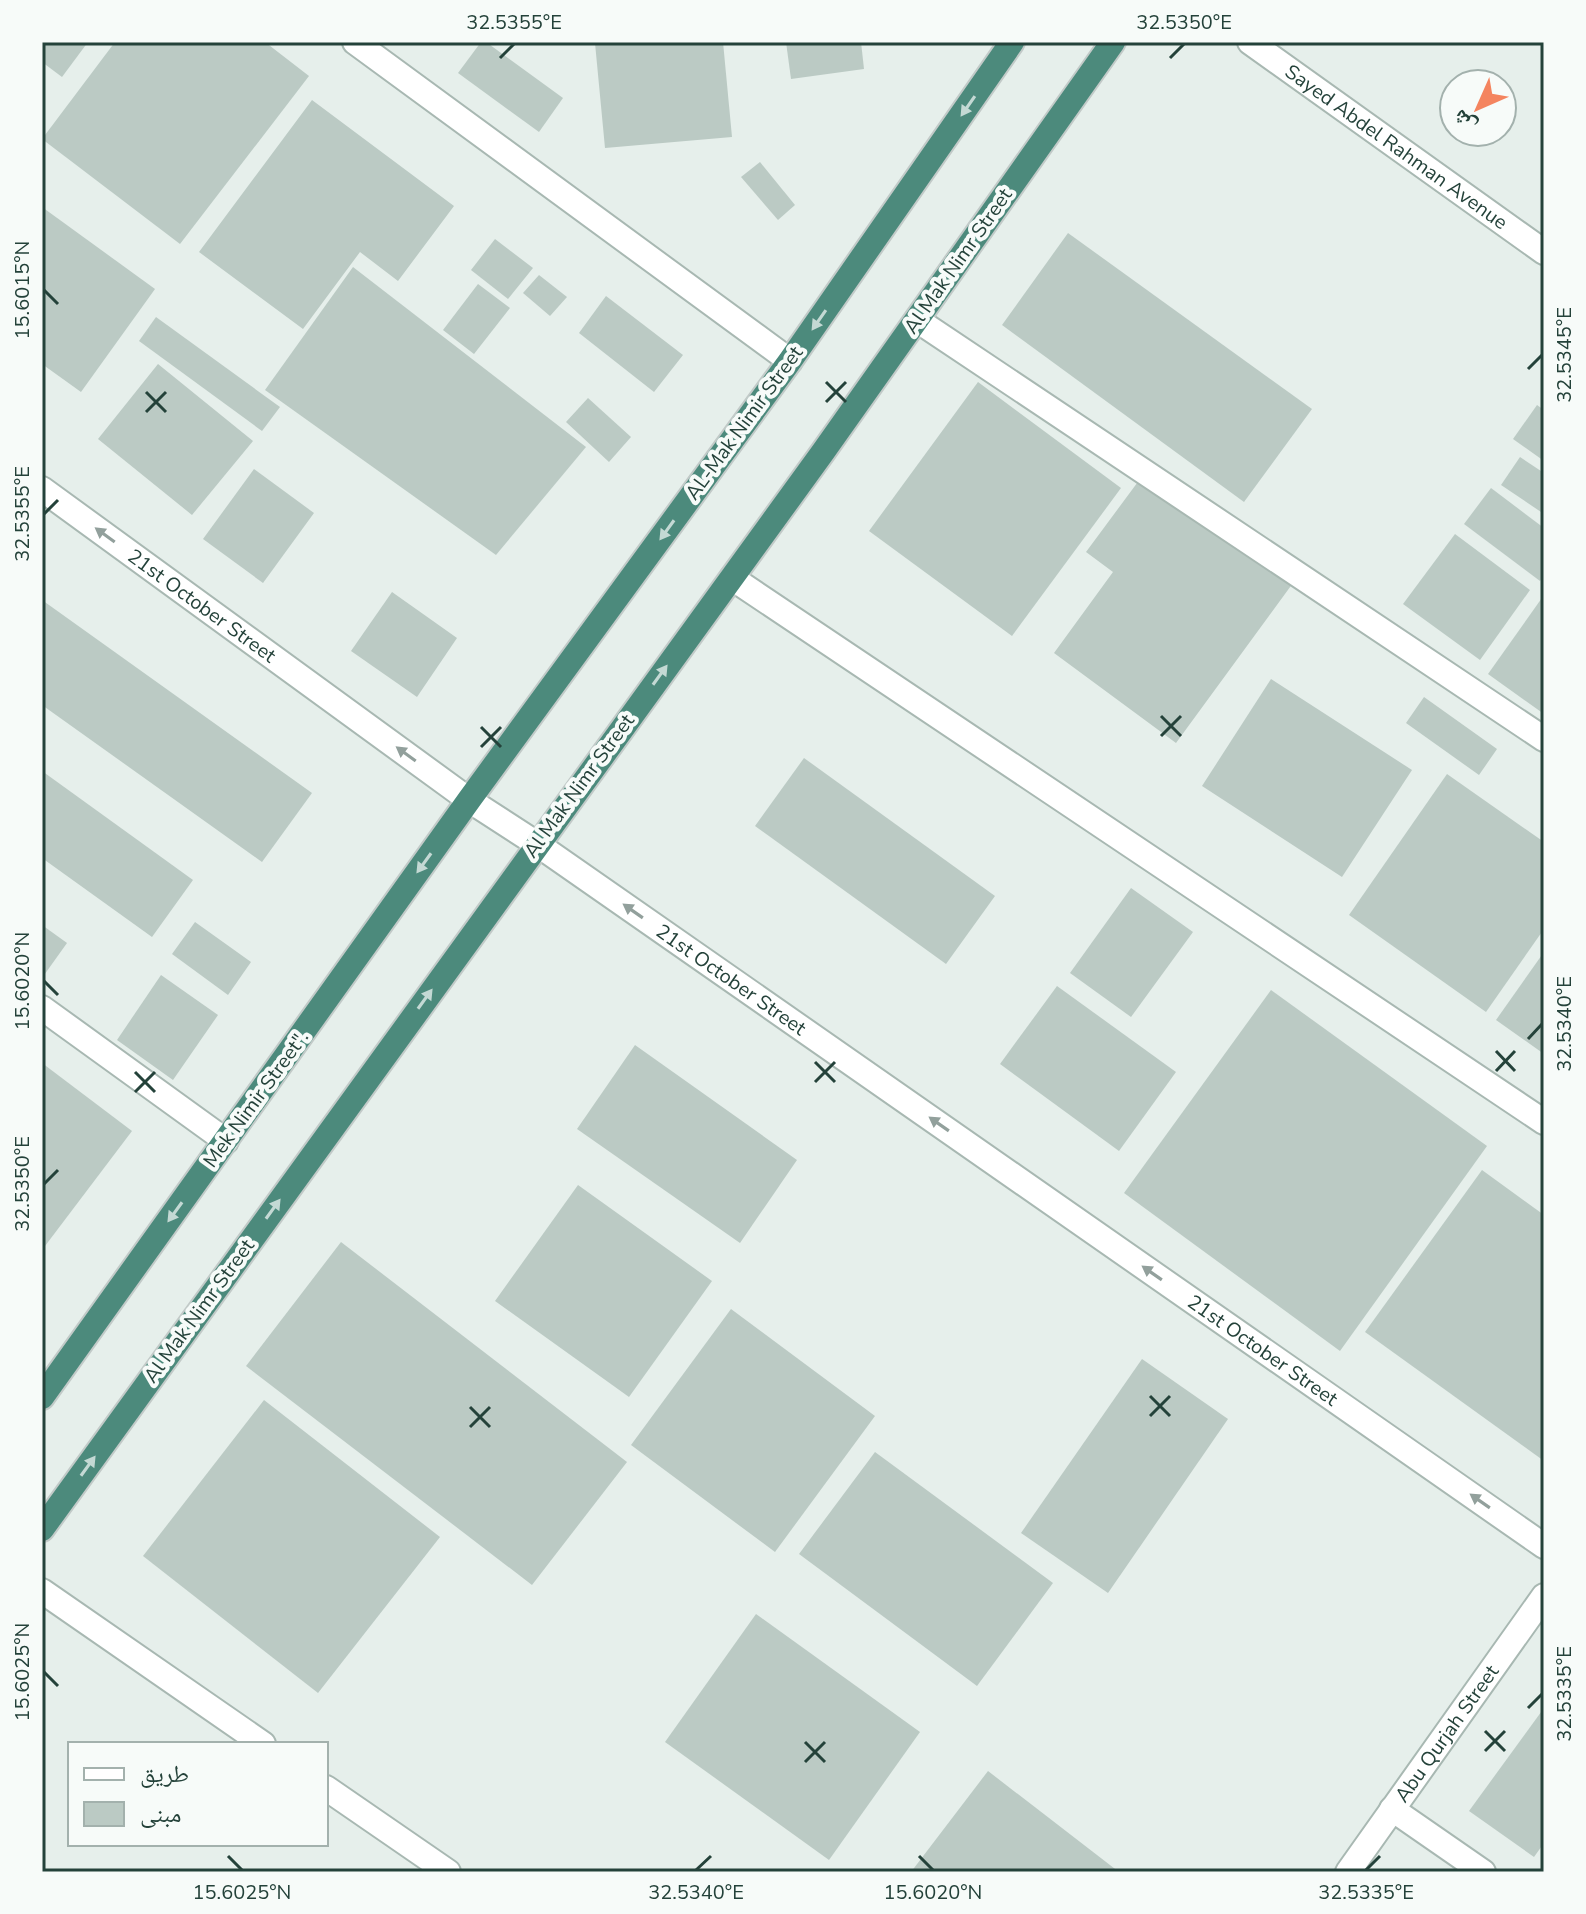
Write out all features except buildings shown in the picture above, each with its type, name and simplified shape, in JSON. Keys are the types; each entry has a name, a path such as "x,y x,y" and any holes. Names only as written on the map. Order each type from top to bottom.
{"highway":[{"name":"AL-Mak Nimir Street","path":"469,800 790,361 1012,42"},
{"name":"Al Mak Nimr Street","path":"42,1529 732,578 1113,42"},
{"name":"Mek Nimir Street\".","path":"42,1397 469,800"}],"street":[{"path":"355,42 790,361"},
{"name":"Sayed Abdel Rahman Avenue","path":"1250,42 1544,252"},
{"path":"917,320 1544,739"},
{"name":"21st October Street","path":"42,489 469,800 537,844 1544,1546"},
{"path":"732,578 1544,1122"},
{"path":"42,1008 226,1141"},
{"path":"42,1591 260,1742"},
{"name":"Abu Qurjah Street","path":"1348,1872 1544,1596"},
{"path":"328,1789 448,1872"},
{"path":"1392,1809 1483,1872"}]}
